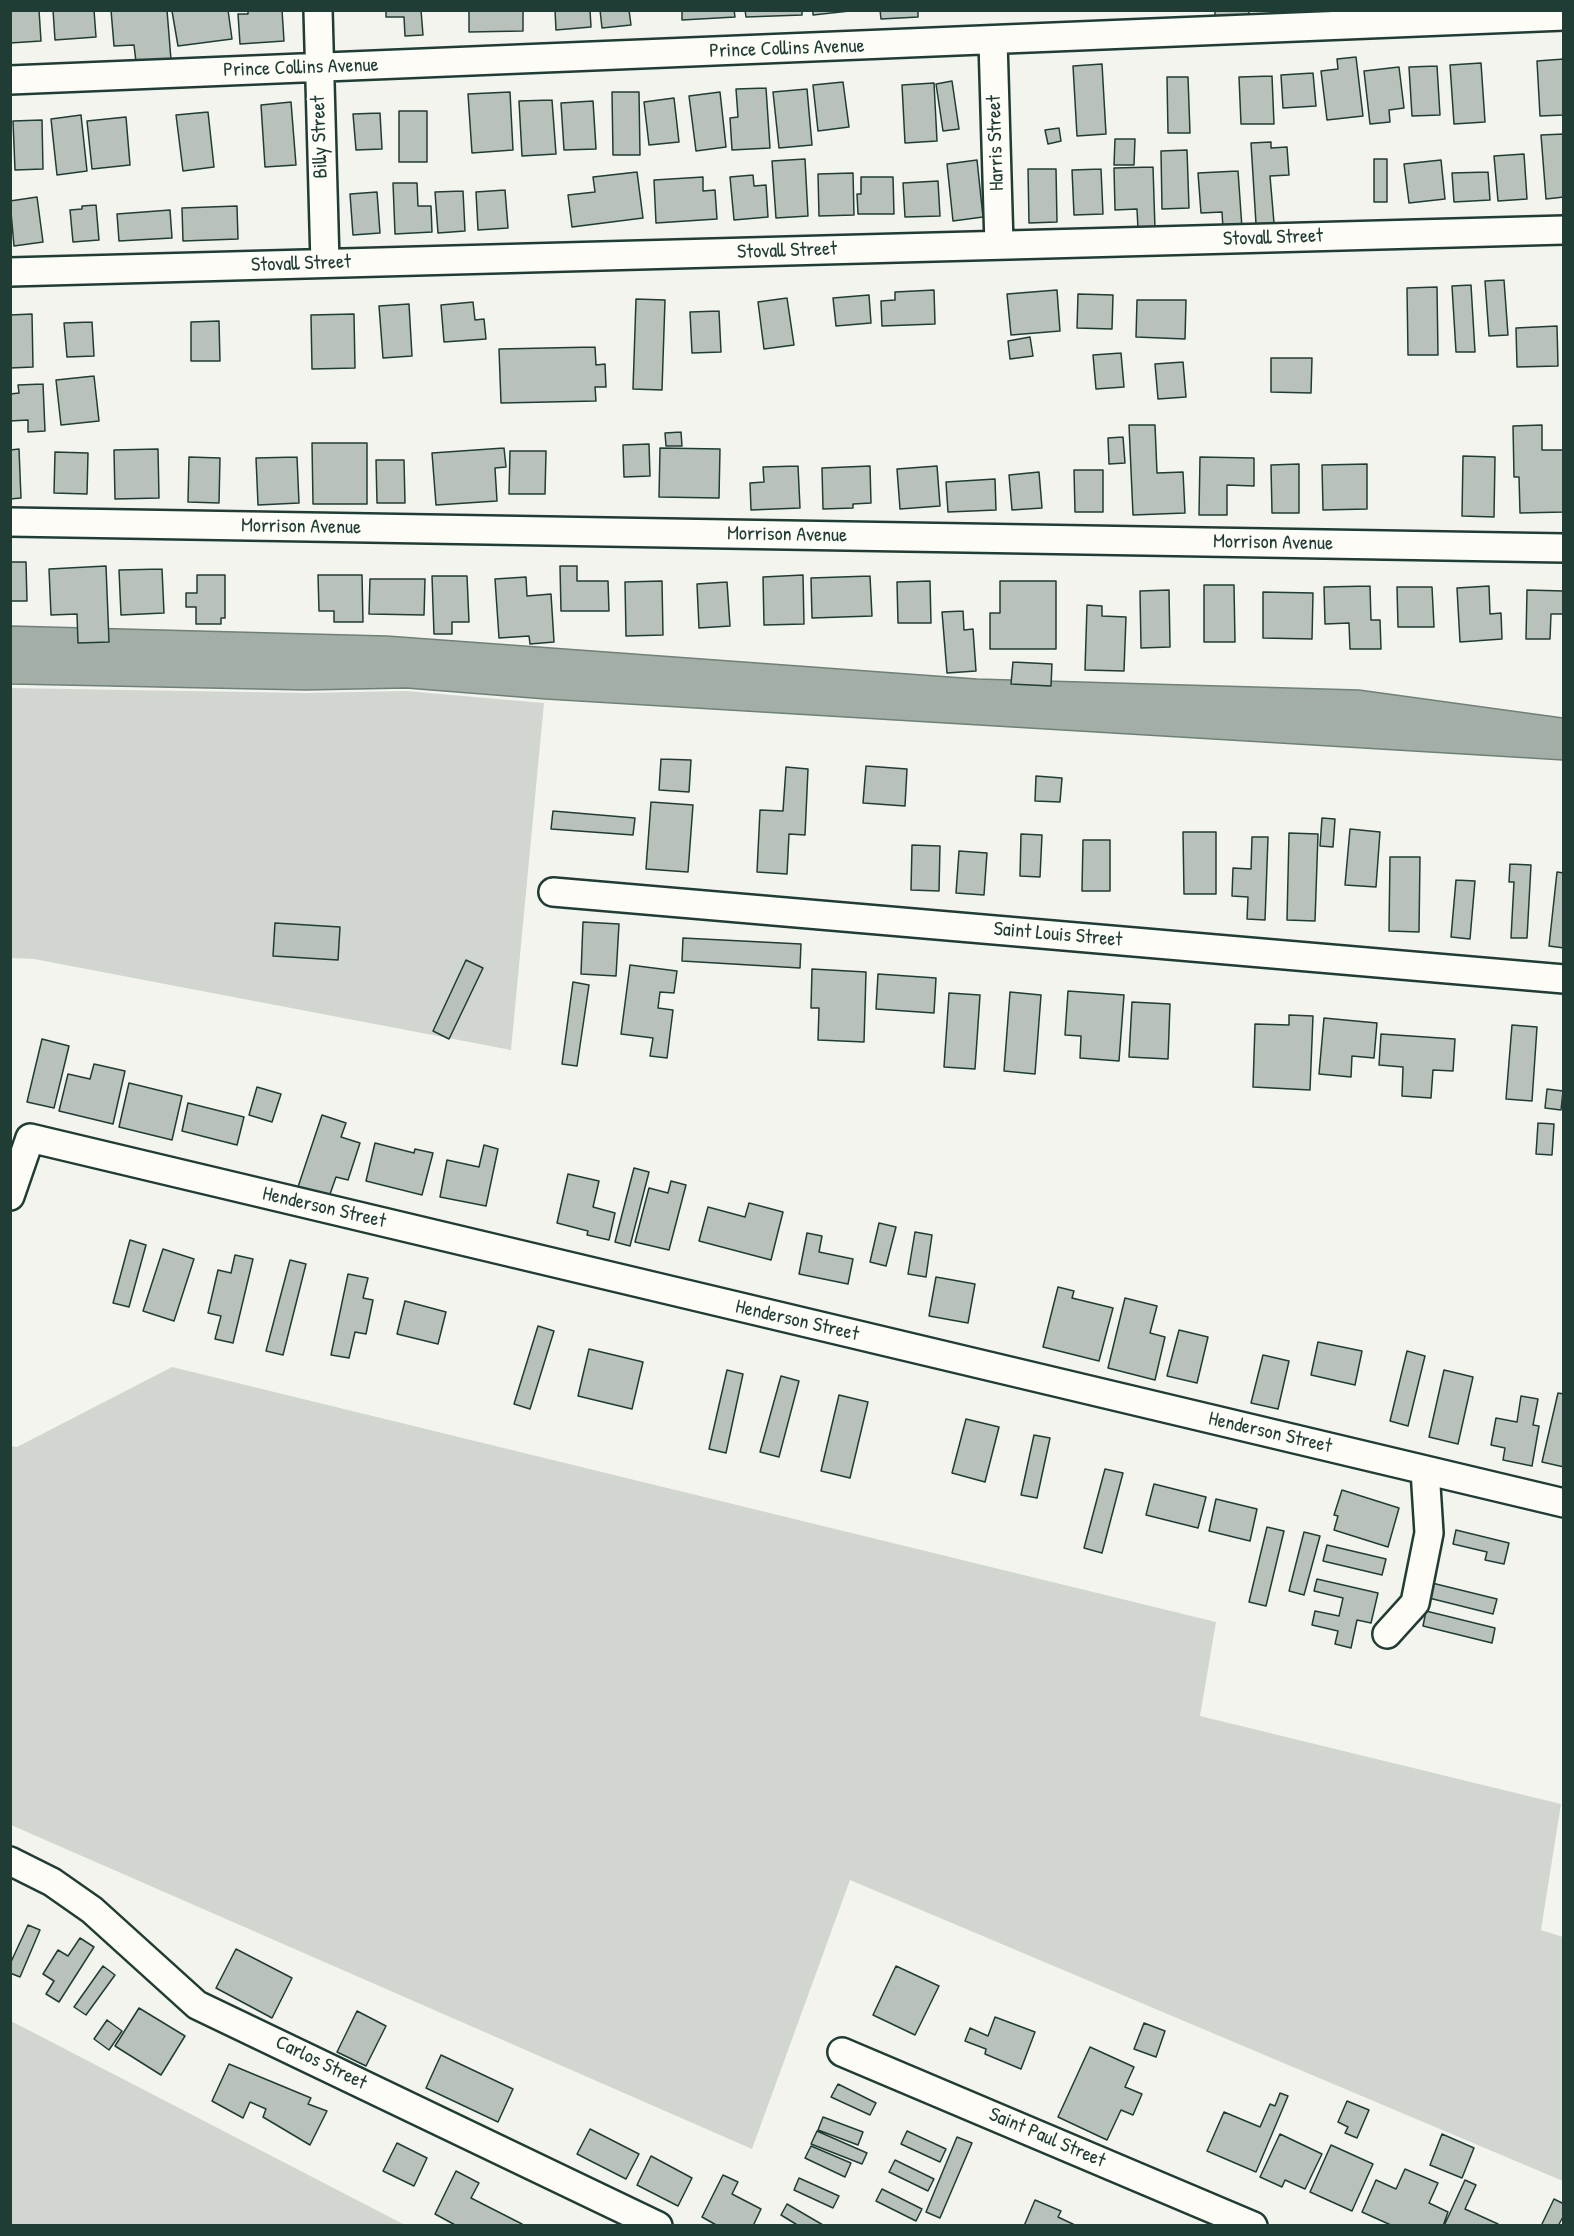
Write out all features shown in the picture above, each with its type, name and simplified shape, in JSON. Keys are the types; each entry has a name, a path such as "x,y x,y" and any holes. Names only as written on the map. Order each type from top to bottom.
{"street":[{"name":"Billy Street","path":"318,10 325,263"},
{"name":"Prince Collins Avenue","path":"10,80 1563,16"},
{"name":"Harris Street","path":"993,41 999,245"},
{"name":"Stovall Street","path":"10,272 1563,230"},
{"name":"Morrison Avenue","path":"10,522 1563,548"},
{"name":"Saint Louis Street","path":"553,892 1563,979"},
{"name":"Henderson Street","path":"10,1196 30,1138 1563,1503"},
{"path":"1387,1634 1415,1603 1429,1533 1425,1470"},
{"name":"Carlos Street","path":"10,1861 52,1882 92,1910 197,2006 658,2226"},
{"name":"Saint Paul Street","path":"842,2052 1253,2226"}],"shaded area":[{"path":"11,626 387,636 977,679 1359,690 1563,718 1563,760 545,699 406,688 306,690 11,684"},
{"path":"10,688 306,693 406,691 544,703 511,1050 34,959 11,958"},
{"path":"172,1367 1216,1622 1200,1716 1561,1804 1541,1930 1563,1937 1563,2181 850,1880 752,2149 11,1825 11,1446 17,1447"},
{"path":"11,2021 405,2225 11,2225"}],"building":[{"path":"10,10 39,10 41,41 10,43"},
{"path":"53,10 94,10 96,37 55,40"},
{"path":"111,10 167,10 171,60 136,62 134,45 114,46"},
{"path":"228,10 232,39 178,46 172,11"},
{"path":"248,10 282,10 284,41 240,44 238,14 248,14"},
{"path":"386,10 421,10 423,35 405,36 404,17 386,17"},
{"path":"469,10 523,10 523,31 469,32"},
{"path":"555,10 590,10 591,27 556,30"},
{"path":"600,10 629,10 631,25 602,28"},
{"path":"682,10 734,10 735,17 682,20"},
{"path":"745,10 802,10 802,15 746,17"},
{"path":"813,10 859,10 813,15"},
{"path":"880,10 918,10 918,17 881,19"},
{"path":"1215,10 1249,10 1249,17 1215,19"},
{"path":"1356,57 1363,116 1327,120 1321,71 1338,69 1337,59"},
{"path":"1564,59 1564,115 1540,116 1537,61"},
{"path":"1481,63 1485,122 1454,124 1450,65"},
{"path":"1102,64 1106,134 1077,136 1073,66"},
{"path":"1437,66 1440,115 1412,116 1409,67"},
{"path":"1399,67 1404,108 1389,110 1390,122 1370,124 1364,71"},
{"path":"1313,73 1316,106 1283,108 1281,75"},
{"path":"1272,76 1274,124 1241,124 1239,77"},
{"path":"1167,77 1188,77 1190,133 1168,133"},
{"path":"952,81 959,129 943,131 936,84"},
{"path":"843,82 849,127 818,131 813,85"},
{"path":"934,83 937,141 905,143 902,85"},
{"path":"766,88 770,148 732,150 730,118 738,117 736,89"},
{"path":"807,89 812,145 779,148 773,92"},
{"path":"510,92 513,150 472,153 468,94"},
{"path":"612,92 639,92 640,155 613,155"},
{"path":"720,92 726,147 696,151 689,96"},
{"path":"674,98 679,142 649,145 644,102"},
{"path":"552,100 556,154 522,156 519,101"},
{"path":"593,101 596,149 564,150 561,103"},
{"path":"291,102 296,165 265,167 261,105"},
{"path":"399,111 427,111 427,162 399,162"},
{"path":"208,112 214,167 183,171 176,115"},
{"path":"380,113 382,149 356,150 353,114"},
{"path":"81,115 87,171 57,175 51,119"},
{"path":"126,117 130,165 92,169 87,121"},
{"path":"42,120 43,169 15,170 13,121"},
{"path":"1059,128 1061,141 1048,144 1045,130"},
{"path":"1564,134 1564,197 1546,199 1541,135"},
{"path":"1115,139 1135,139 1134,165 1114,165"},
{"path":"1271,142 1271,148 1287,147 1289,175 1270,176 1274,223 1256,224 1251,143"},
{"path":"1187,150 1189,208 1162,209 1161,151"},
{"path":"1524,154 1527,199 1498,201 1494,156"},
{"path":"805,159 808,216 776,218 772,161"},
{"path":"1374,159 1387,159 1387,202 1374,202"},
{"path":"977,160 983,217 953,221 947,164"},
{"path":"1441,160 1445,199 1409,203 1404,164"},
{"path":"1153,167 1155,229 1138,229 1137,209 1115,210 1114,168"},
{"path":"1028,169 1056,169 1057,222 1029,223"},
{"path":"1101,169 1103,214 1074,215 1072,170"},
{"path":"1238,171 1242,228 1223,229 1222,212 1201,213 1198,173"},
{"path":"637,172 643,218 572,227 568,195 595,192 593,177"},
{"path":"1488,172 1490,200 1454,202 1452,173"},
{"path":"853,173 854,215 819,216 818,174"},
{"path":"753,175 754,186 766,185 768,217 734,220 730,177"},
{"path":"703,177 703,191 715,190 717,219 656,223 654,180"},
{"path":"861,177 893,177 894,214 858,214 857,194 861,194"},
{"path":"938,181 940,216 905,217 903,183"},
{"path":"393,183 417,183 418,206 431,206 432,232 395,234"},
{"path":"505,190 508,228 478,230 476,192"},
{"path":"463,191 465,231 438,233 435,192"},
{"path":"377,192 380,233 353,235 350,194"},
{"path":"37,197 43,242 14,246 10,201"},
{"path":"96,205 99,240 73,242 70,210"},
{"path":"237,206 238,239 183,241 182,208"},
{"path":"170,210 172,238 119,241 117,214"},
{"path":"1504,280 1508,335 1489,336 1485,281"},
{"path":"1471,285 1475,352 1456,352 1452,286"},
{"path":"1437,287 1438,355 1408,355 1407,288"},
{"path":"934,290 935,324 882,326 881,301 895,300 895,292"},
{"path":"1057,290 1060,331 1011,335 1007,294"},
{"path":"1078,294 1113,295 1112,329 1077,328"},
{"path":"869,295 871,323 836,326 833,298"},
{"path":"787,298 794,345 764,349 758,302"},
{"path":"636,299 665,300 662,390 633,389"},
{"path":"1137,300 1186,300 1185,339 1136,337"},
{"path":"473,302 475,320 484,319 486,339 444,342 441,305"},
{"path":"409,304 412,356 383,358 379,306"},
{"path":"719,311 721,352 692,353 690,312"},
{"path":"32,314 33,367 10,368 10,315"},
{"path":"354,314 355,368 312,369 311,315"},
{"path":"219,321 220,361 191,361 191,322"},
{"path":"92,322 94,356 67,357 64,323"},
{"path":"1557,326 1558,366 1517,367 1516,328"},
{"path":"1030,337 1033,356 1010,359 1008,341"},
{"path":"595,347 596,365 605,364 606,387 595,387 596,401 501,403 499,349"},
{"path":"1121,353 1124,387 1096,389 1093,355"},
{"path":"1271,358 1312,358 1311,393 1271,392"},
{"path":"1183,362 1186,397 1158,399 1155,364"},
{"path":"94,376 99,421 61,425 56,380"},
{"path":"43,384 45,431 28,432 28,420 10,421 10,394 19,393 18,385"},
{"path":"1129,425 1155,425 1157,473 1183,472 1185,513 1133,515"},
{"path":"1542,425 1542,450 1564,450 1564,512 1520,513 1519,477 1514,477 1513,426"},
{"path":"681,432 682,446 666,446 665,433"},
{"path":"1123,437 1125,463 1109,464 1108,438"},
{"path":"312,443 367,443 367,504 313,504"},
{"path":"649,444 650,476 624,477 623,445"},
{"path":"504,448 506,467 495,468 497,501 436,505 432,453"},
{"path":"660,448 720,449 719,498 659,497"},
{"path":"19,449 21,498 10,499 10,450"},
{"path":"158,449 159,498 115,499 114,450"},
{"path":"510,451 546,451 545,494 509,494"},
{"path":"55,452 88,453 87,494 54,493"},
{"path":"1463,456 1495,457 1494,517 1462,516"},
{"path":"189,457 220,458 219,503 188,502"},
{"path":"297,457 299,503 258,505 256,458"},
{"path":"1200,457 1254,458 1254,486 1227,485 1227,515 1199,515"},
{"path":"376,460 404,460 405,503 377,503"},
{"path":"1299,464 1299,513 1272,513 1271,465"},
{"path":"1367,464 1367,509 1323,510 1322,465"},
{"path":"798,466 800,508 751,510 750,483 764,482 763,467"},
{"path":"870,466 871,503 853,504 853,508 823,509 822,468"},
{"path":"937,466 940,506 900,509 897,469"},
{"path":"1074,470 1103,470 1103,512 1075,512"},
{"path":"1039,472 1042,508 1012,510 1009,475"},
{"path":"995,479 996,510 948,512 946,482"},
{"path":"10,562 26,562 27,601 10,601"},
{"path":"106,566 109,642 78,643 77,614 51,615 49,569"},
{"path":"560,566 577,566 577,581 608,581 609,611 561,611"},
{"path":"162,569 164,613 121,615 119,570"},
{"path":"197,575 225,575 225,618 221,618 221,624 196,624 196,607 186,607 186,593 197,593"},
{"path":"318,575 362,575 363,622 334,622 334,611 319,611"},
{"path":"803,575 804,624 764,625 763,577"},
{"path":"432,576 467,576 469,622 452,622 452,634 434,634"},
{"path":"870,576 872,616 812,618 811,578"},
{"path":"526,577 527,596 551,594 554,642 530,644 529,636 499,638 495,579"},
{"path":"370,579 425,579 424,615 369,614"},
{"path":"662,581 663,635 626,636 625,582"},
{"path":"930,581 931,623 898,623 897,582"},
{"path":"1000,581 1056,581 1056,649 990,649 990,613 1000,613"},
{"path":"727,582 730,626 699,628 697,584"},
{"path":"1204,585 1234,585 1235,642 1204,642"},
{"path":"1370,586 1371,620 1380,620 1381,649 1350,649 1349,623 1325,624 1324,587"},
{"path":"1489,586 1490,614 1501,613 1502,639 1460,642 1457,588"},
{"path":"1397,587 1432,587 1434,627 1398,627"},
{"path":"1169,590 1170,647 1141,648 1140,591"},
{"path":"1527,590 1564,591 1564,614 1551,614 1550,639 1526,639"},
{"path":"1263,592 1313,593 1312,639 1263,638"},
{"path":"1087,605 1102,606 1102,616 1126,617 1124,671 1085,670"},
{"path":"963,611 964,630 973,629 976,671 947,673 942,612"},
{"path":"1013,662 1052,664 1051,686 1011,684"},
{"path":"661,759 691,760 689,792 659,790"},
{"path":"866,766 907,769 905,806 863,803"},
{"path":"786,767 808,769 805,835 789,834 787,874 757,872 760,810 783,811"},
{"path":"1036,776 1062,778 1060,802 1035,801"},
{"path":"651,802 693,805 688,872 646,869"},
{"path":"553,811 635,818 633,835 551,829"},
{"path":"1322,818 1335,819 1333,847 1320,846"},
{"path":"1350,829 1380,832 1376,887 1345,885"},
{"path":"1183,832 1216,832 1216,894 1184,894"},
{"path":"1289,833 1318,834 1315,921 1287,920"},
{"path":"1021,834 1042,835 1040,877 1020,876"},
{"path":"1252,837 1268,837 1265,920 1247,919 1248,897 1232,896 1233,868 1251,869"},
{"path":"1083,840 1110,840 1110,891 1082,891"},
{"path":"912,845 940,846 939,891 911,890"},
{"path":"959,851 987,853 984,895 956,893"},
{"path":"1390,857 1420,857 1419,932 1389,931"},
{"path":"1510,864 1531,865 1527,938 1511,938 1514,882 1509,882"},
{"path":"1557,872 1564,873 1564,948 1549,946"},
{"path":"1456,880 1475,881 1470,939 1451,937"},
{"path":"583,922 619,924 616,976 581,974"},
{"path":"275,923 340,927 338,960 273,956"},
{"path":"683,938 801,944 800,968 682,961"},
{"path":"466,960 483,968 449,1039 433,1031"},
{"path":"630,965 677,971 674,993 660,992 658,1008 673,1010 667,1058 650,1056 653,1038 621,1034"},
{"path":"812,969 866,972 864,1042 818,1040 819,1008 811,1008"},
{"path":"878,974 936,978 934,1013 876,1009"},
{"path":"573,982 589,985 577,1066 562,1064"},
{"path":"1068,991 1124,995 1119,1061 1080,1058 1081,1036 1065,1035"},
{"path":"1010,992 1041,995 1035,1074 1004,1071"},
{"path":"949,993 980,995 975,1069 944,1067"},
{"path":"1132,1002 1170,1004 1168,1059 1129,1057"},
{"path":"1289,1015 1313,1016 1310,1090 1253,1087 1255,1024 1289,1025"},
{"path":"1324,1018 1377,1023 1374,1058 1352,1056 1351,1077 1319,1074"},
{"path":"1512,1025 1537,1027 1532,1101 1506,1099"},
{"path":"1381,1034 1455,1039 1453,1071 1433,1070 1431,1098 1402,1096 1403,1067 1379,1065"},
{"path":"42,1039 69,1046 54,1108 27,1102"},
{"path":"94,1064 125,1071 113,1124 59,1111 68,1074 90,1079"},
{"path":"129,1083 182,1096 172,1140 119,1127"},
{"path":"257,1087 281,1094 272,1122 249,1115"},
{"path":"1547,1089 1563,1091 1561,1110 1545,1108"},
{"path":"188,1103 244,1117 237,1145 182,1131"},
{"path":"322,1115 346,1123 341,1137 360,1143 348,1180 336,1177 329,1197 298,1187"},
{"path":"1538,1123 1554,1124 1552,1155 1536,1154"},
{"path":"375,1143 414,1153 415,1149 433,1153 422,1195 366,1181"},
{"path":"484,1145 498,1149 486,1206 440,1197 447,1160 479,1167"},
{"path":"634,1168 649,1172 630,1246 615,1242"},
{"path":"568,1174 599,1181 593,1207 615,1213 609,1240 587,1235 588,1231 557,1223"},
{"path":"671,1181 686,1185 669,1250 635,1242 649,1188 668,1193"},
{"path":"749,1203 783,1212 771,1260 699,1241 708,1207 745,1217"},
{"path":"879,1223 896,1227 886,1266 870,1262"},
{"path":"915,1232 932,1235 926,1277 908,1274"},
{"path":"807,1233 822,1236 819,1252 853,1259 848,1284 799,1274"},
{"path":"130,1240 146,1245 129,1307 113,1303"},
{"path":"163,1249 194,1259 174,1321 143,1311"},
{"path":"235,1255 253,1259 233,1343 215,1339 221,1316 208,1313 218,1270 231,1273"},
{"path":"290,1260 306,1264 283,1355 266,1351"},
{"path":"348,1274 368,1278 363,1298 373,1300 366,1334 355,1332 349,1358 331,1355"},
{"path":"936,1277 975,1284 968,1323 929,1316"},
{"path":"1058,1287 1074,1291 1072,1298 1113,1308 1099,1361 1043,1347"},
{"path":"1125,1298 1157,1306 1150,1333 1165,1337 1155,1380 1108,1368"},
{"path":"405,1301 446,1312 438,1344 397,1334"},
{"path":"538,1326 554,1331 530,1409 514,1404"},
{"path":"1179,1330 1208,1337 1197,1383 1167,1376"},
{"path":"1318,1342 1362,1351 1355,1385 1311,1375"},
{"path":"589,1349 643,1362 632,1409 578,1396"},
{"path":"1407,1351 1425,1356 1408,1426 1390,1421"},
{"path":"1263,1355 1289,1361 1278,1409 1251,1403"},
{"path":"727,1370 743,1374 726,1453 709,1449"},
{"path":"1444,1370 1473,1377 1458,1444 1429,1437"},
{"path":"781,1376 799,1381 779,1457 760,1452"},
{"path":"1558,1393 1564,1394 1564,1467 1542,1462"},
{"path":"839,1395 868,1402 850,1478 821,1471"},
{"path":"1521,1396 1538,1399 1533,1425 1539,1426 1532,1466 1503,1460 1505,1448 1491,1445 1496,1418 1517,1422"},
{"path":"966,1419 999,1427 985,1482 952,1473"},
{"path":"1034,1435 1050,1438 1037,1498 1021,1495"},
{"path":"1105,1469 1123,1473 1102,1553 1084,1548"},
{"path":"1154,1484 1206,1497 1198,1528 1146,1515"},
{"path":"1342,1490 1399,1508 1388,1547 1334,1530 1338,1516 1334,1515"},
{"path":"1216,1499 1257,1509 1250,1541 1209,1531"},
{"path":"1267,1527 1284,1531 1266,1606 1249,1602"},
{"path":"1456,1530 1509,1543 1504,1564 1485,1560 1487,1552 1453,1544"},
{"path":"1304,1532 1320,1536 1304,1595 1289,1591"},
{"path":"1327,1545 1386,1559 1382,1575 1323,1561"},
{"path":"1317,1579 1378,1593 1371,1623 1357,1620 1351,1648 1335,1644 1338,1631 1312,1625 1315,1611 1339,1616 1343,1598 1314,1591"},
{"path":"1428,1582 1497,1599 1493,1614 1425,1597"},
{"path":"1426,1611 1495,1628 1492,1643 1423,1626"},
{"path":"28,1925 40,1930 20,1977 10,1973 10,1964"},
{"path":"80,1938 94,1947 59,2002 46,1994 54,1981 43,1974 58,1950 68,1956"},
{"path":"236,1949 292,1978 272,2018 216,1988"},
{"path":"103,1966 115,1975 86,2015 74,2007"},
{"path":"896,1966 939,1986 915,2035 873,2015"},
{"path":"139,2008 185,2036 161,2075 115,2046"},
{"path":"357,2011 386,2026 366,2066 337,2052"},
{"path":"995,2017 1035,2032 1021,2069 985,2054 986,2049 965,2041 970,2028 988,2036"},
{"path":"107,2020 122,2031 109,2050 94,2039"},
{"path":"1144,2023 1165,2031 1156,2057 1134,2049"},
{"path":"1090,2047 1134,2067 1125,2087 1142,2094 1133,2115 1121,2110 1107,2140 1058,2117"},
{"path":"441,2055 513,2089 498,2122 426,2088"},
{"path":"229,2064 311,2098 308,2104 327,2111 310,2145 263,2117 266,2109 250,2102 243,2118 212,2101"},
{"path":"838,2084 876,2103 870,2115 831,2097"},
{"path":"1280,2093 1288,2096 1256,2172 1207,2151 1224,2112 1260,2127 1270,2104 1275,2106"},
{"path":"1347,2101 1369,2110 1357,2138 1345,2133 1348,2127 1338,2122"},
{"path":"823,2117 863,2132 858,2145 818,2130"},
{"path":"590,2129 639,2154 626,2179 577,2154"},
{"path":"817,2131 867,2153 862,2164 811,2144"},
{"path":"907,2131 946,2149 940,2162 901,2144"},
{"path":"1280,2134 1322,2154 1305,2189 1285,2180 1282,2187 1260,2177"},
{"path":"1442,2134 1474,2148 1462,2178 1430,2165"},
{"path":"957,2137 972,2143 940,2218 926,2212"},
{"path":"397,2143 427,2158 414,2186 383,2171"},
{"path":"1331,2145 1373,2164 1352,2211 1310,2192"},
{"path":"811,2146 851,2163 845,2177 805,2158"},
{"path":"651,2156 692,2178 678,2206 637,2185"},
{"path":"895,2160 934,2179 928,2191 889,2172"},
{"path":"1405,2169 1438,2183 1429,2203 1448,2212 1443,2226 1393,2226 1362,2212 1376,2180 1396,2189"},
{"path":"456,2171 479,2183 471,2198 522,2224 521,2226 457,2226 435,2214"},
{"path":"723,2175 738,2182 732,2194 761,2209 753,2226 718,2226 702,2217"},
{"path":"799,2178 839,2196 833,2208 794,2190"},
{"path":"1465,2180 1476,2185 1465,2209 1498,2226 1444,2226"},
{"path":"882,2189 922,2209 916,2221 876,2201"},
{"path":"1554,2199 1564,2204 1564,2215 1558,2226 1541,2226"},
{"path":"1035,2200 1061,2211 1058,2217 1077,2226 1024,2226"},
{"path":"787,2204 823,2226 799,2226 781,2215"}]}
